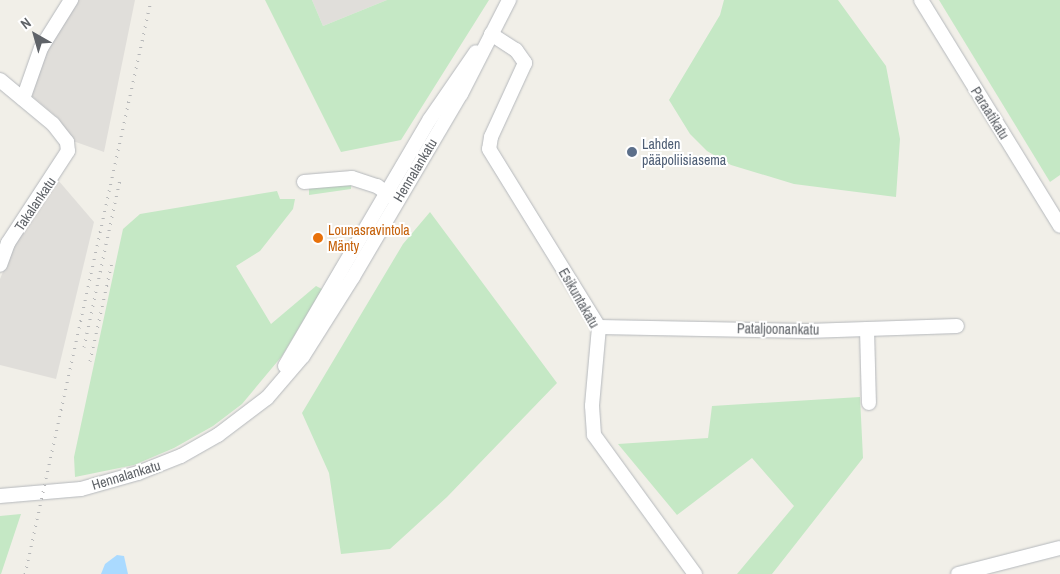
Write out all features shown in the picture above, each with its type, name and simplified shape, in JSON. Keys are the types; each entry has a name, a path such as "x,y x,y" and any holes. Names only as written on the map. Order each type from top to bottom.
{"street":[{"path":"0,80 23,99 41,48 71,0"},
{"name":"Hennalankatu","path":"0,496 81,489 138,473 181,456 240,419 281,372 306,334 392,197 461,69 491,34 509,0"},
{"name":"Paraatikatu","path":"921,0 1055,207 1060,226"},
{"name":"Esikuntakatu","path":"491,34 516,50 524,63 491,137 489,149 599,328 592,406 594,435 695,574"},
{"name":"Takalankatu","path":"0,265 8,243 65,160 67,142 53,124 23,99"},
{"path":"304,182 352,178 392,197"},
{"name":"Pataljoonankatu","path":"599,328 867,329 957,326"},
{"path":"867,329 869,403"},
{"path":"958,574 978,571 1060,548"}],"shaded area":[{"path":"78,0 135,0 104,152 73,141 58,118 32,96 46,50"},
{"path":"312,0 387,0 323,26"},
{"path":"58,180 94,222 56,379 0,365 0,279 13,247"}],"green space":[{"path":"265,0 312,0 323,26 387,0 489,0 401,140 341,152"},
{"path":"724,0 838,0 886,66 900,139 896,197 794,184 731,165 707,151 690,134 669,100 720,15"},
{"path":"939,0 1060,0 1060,175 1050,182"},
{"path":"351,185 351,189 309,195 309,188"},
{"path":"277,191 280,199 295,199 293,209 260,251 236,266 271,324 316,286 322,289 282,356 242,404 213,426 174,448 134,465 75,477 74,457 123,229 140,214"},
{"path":"430,212 557,383 447,497 390,549 341,554 329,473 302,413 403,244"},
{"path":"860,397 863,458 772,574 737,574 794,506 752,458 677,515 618,444 708,438 712,406"},
{"path":"21,514 1,574 0,574 0,516"}],"water":[{"path":"117,555 124,556 128,574 101,574 105,564"}],"railway":[{"path":"25,574 151,0"},
{"path":"84,347 120,179"},
{"path":"90,361 112,262"}],"place":[{"name":"Lahden pääpoliisiasema","path":"632,152"},
{"name":"Lounasravintola Mänty","path":"318,238"}]}
